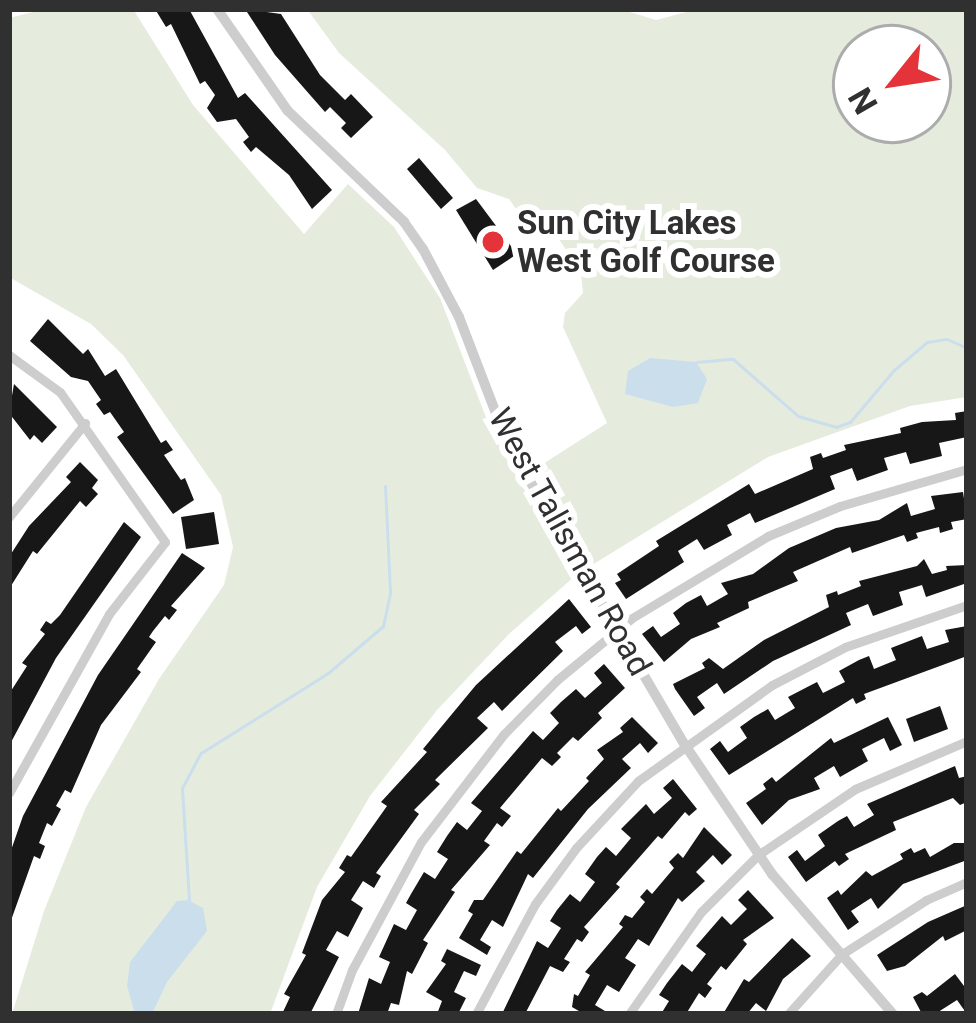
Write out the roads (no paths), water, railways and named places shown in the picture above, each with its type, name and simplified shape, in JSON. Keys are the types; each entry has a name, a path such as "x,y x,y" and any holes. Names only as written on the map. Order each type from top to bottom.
{"street":[{"name":"West Talisman Road","path":"217,9 289,111 404,222 423,249 459,317 507,442 685,745 758,855 893,1014"},
{"path":"9,355 60,392 165,542 110,614 9,794"},
{"path":"9,517 85,422"},
{"path":"336,1014 388,897 462,784 557,680 617,629 768,536 840,506 967,469"},
{"path":"476,1014 536,904 577,848 638,781 772,685 845,647 967,605"},
{"path":"628,1014 701,912 758,855 855,789 967,741"},
{"path":"788,1014 842,954 909,910 967,881"}],"water":[{"path":"650,358 696,362 707,379 698,403 673,407 625,394 628,371"},
{"path":"188,900 203,908 207,931 167,982 152,1014 135,1014 127,986 130,962 177,901"}],"waterway":[{"path":"696,362 733,359 798,416 836,427 850,422 894,370 927,342 947,339 967,348"},
{"path":"189,900 182,788 201,753 328,673 383,626 390,592 385,486"}],"place":[{"name":"Sun City Lakes West Golf Course","path":"493,242"}]}
